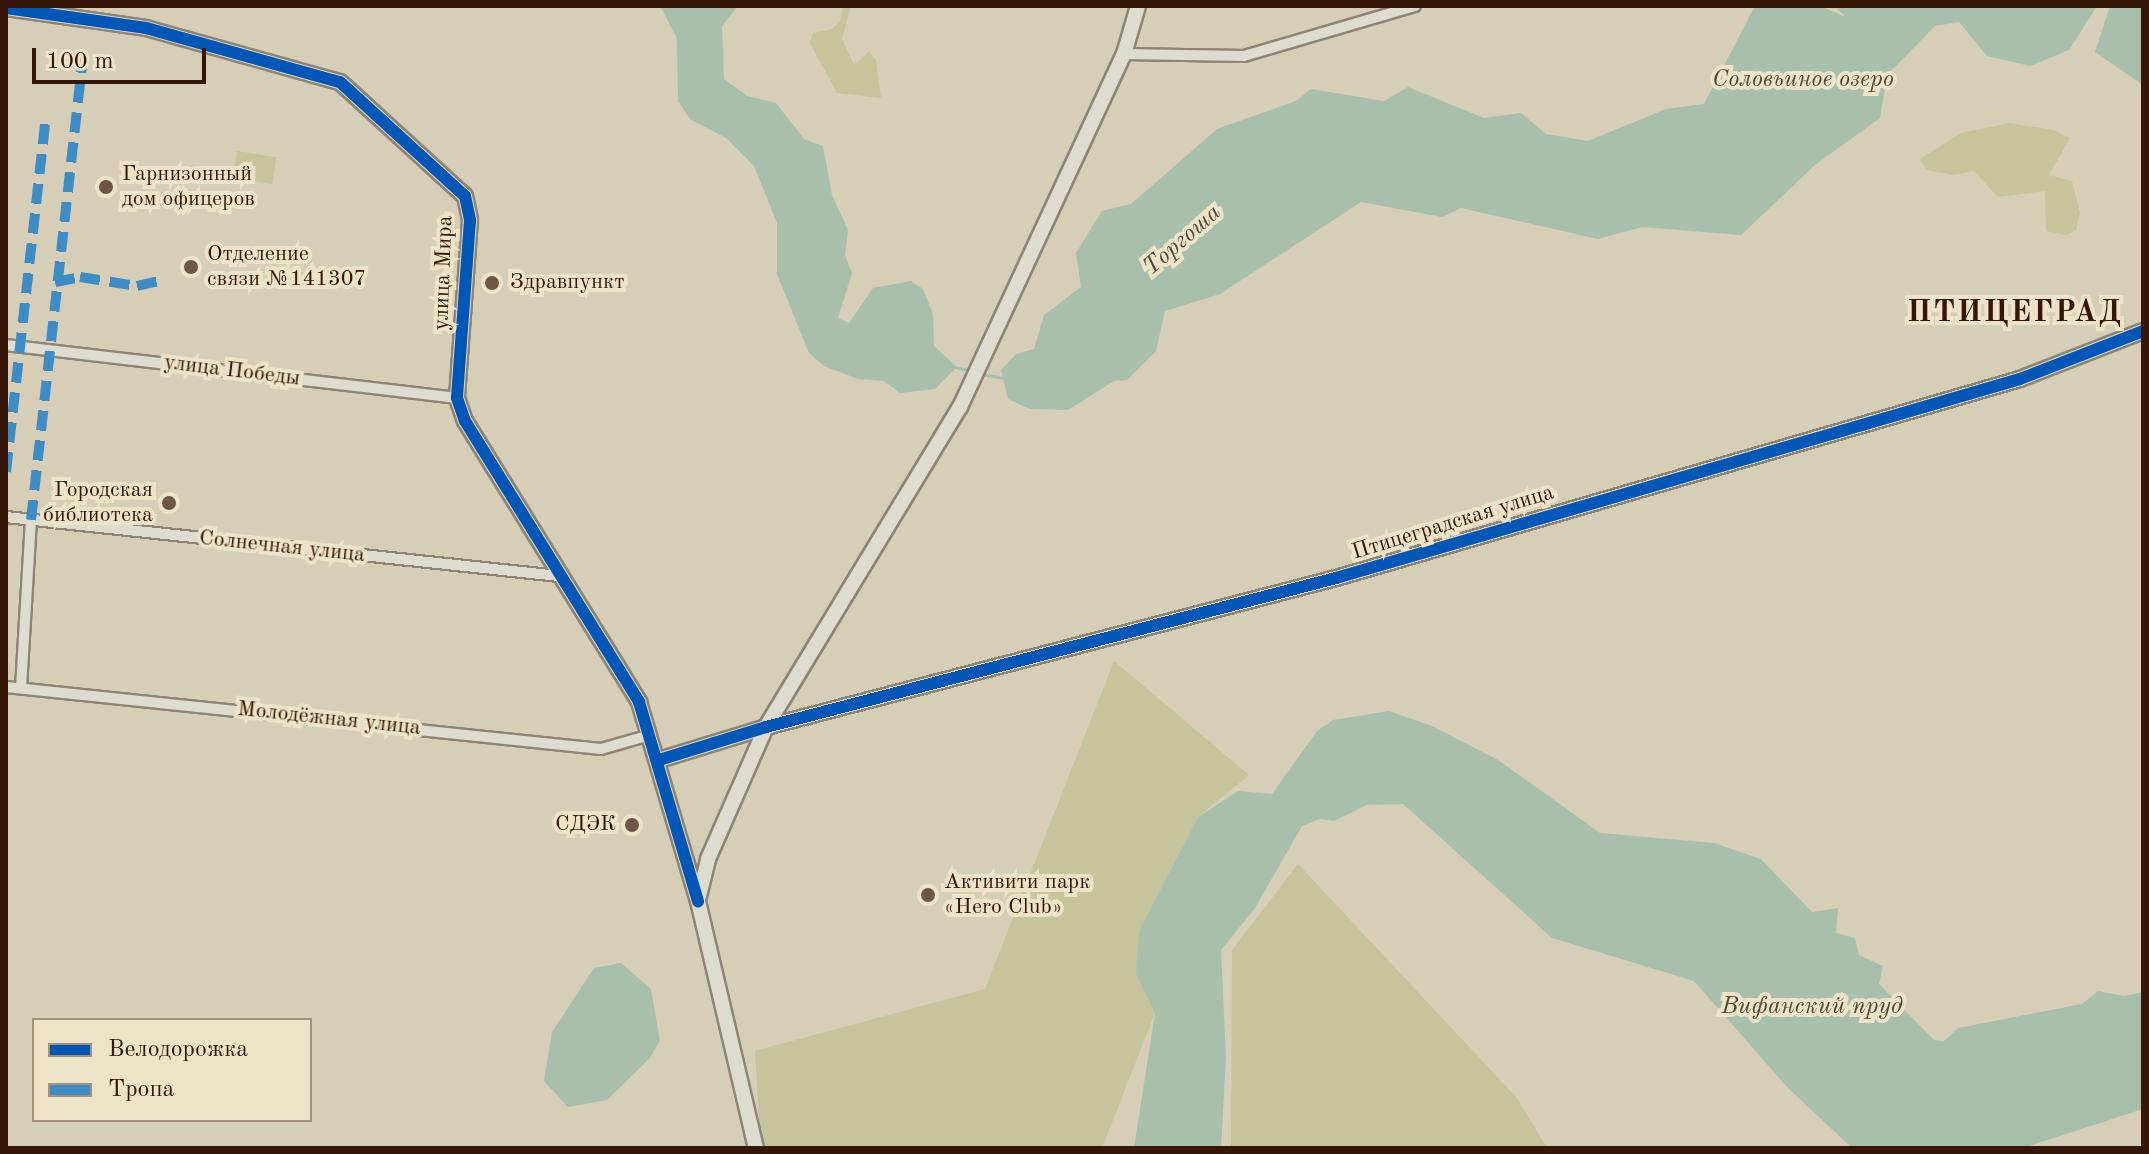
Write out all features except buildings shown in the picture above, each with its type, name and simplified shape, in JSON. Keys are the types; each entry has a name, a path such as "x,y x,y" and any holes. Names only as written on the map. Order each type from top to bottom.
{"street":[{"path":"698,901 708,859 766,727 960,407 1000,326 1124,54 1138,6"},
{"path":"1124,54 1244,56 1415,6"},
{"name":"улица Мира","path":"6,8 56,10 201,41 340,82 465,196 470,220 457,398 465,421 559,576 617,663 650,735 698,901 756,1148"},
{"name":"Птицеградская улица","path":"659,760 766,727 1336,578 2020,379 2143,331"},
{"name":"улица Победы","path":"6,345 457,398"},
{"name":"Солнечная улица","path":"6,517 559,576"},
{"path":"21,688 31,520"},
{"name":"Молодёжная улица","path":"6,687 601,749 650,735"}],"shaded area":[{"path":"843,6 851,6 842,39 854,65 869,52 876,60 881,98 837,93 810,43 813,33 832,29 840,21"},
{"path":"2009,123 2054,130 2070,138 2049,175 2072,181 2080,213 2076,230 2067,235 2046,231 2045,191 1998,197 1974,171 1954,175 1926,170 1920,159 1961,133"},
{"path":"237,151 277,157 272,184 233,178"},
{"path":"1114,661 1249,775 1198,817 1139,931 1155,1013 1102,1148 761,1148 755,1051 985,989"},
{"path":"1298,864 1517,1098 1547,1148 1231,1148 1232,950"}],"water":[{"path":"660,6 738,6 722,26 724,79 747,96 776,103 804,139 823,146 832,195 848,230 845,255 852,273 838,318 849,323 873,288 911,281 923,289 933,314 934,346 957,367 935,389 900,393 884,381 858,379 824,366 809,353 777,274 777,223 754,166 726,138 690,119 678,101 677,38"},
{"name":"Соловьиное озеро","path":"1755,6 1820,6 1846,17 1834,6 2097,6 2069,50 2030,66 1987,56 1959,22 1935,26 1887,75 1880,118 1815,165 1741,235 1642,227 1598,239 1461,208 1442,217 1361,202 1220,294 1165,311 1156,351 1127,380 1114,381 1068,410 1030,409 1008,399 1001,370 1016,354 1034,349 1044,315 1081,287 1076,253 1102,211 1131,204 1217,129 1296,101 1311,89 1384,101 1408,87 1484,118 1521,113 1546,134 1588,141 1666,109 1704,104"},
{"path":"2110,6 2143,6 2143,85 2095,52"},
{"name":"Вифанский пруд","path":"1389,711 1432,726 1498,760 1600,833 1714,843 1761,859 1812,912 1838,908 1836,933 1855,938 1859,955 1883,966 1879,984 1934,1040 1944,1041 1958,1028 2082,1004 2098,991 2124,996 2143,992 2143,1109 2023,1148 1852,1148 1787,1087 1694,981 1552,938 1403,804 1367,805 1334,821 1320,819 1302,826 1255,908 1221,950 1226,1057 1221,1148 1134,1148 1155,1013 1136,974 1139,931 1198,817 1238,791 1272,794 1317,731 1333,720"},
{"path":"621,963 651,989 660,1041 649,1059 607,1100 568,1107 544,1081 552,1032 594,968"}],"waterway":[{"name":"Торгоша","path":"955,367 971,371"},
{"name":"Торгоша","path":"982,374 1002,378"}],"marked path":[{"path":"31,520 83,58"},
{"path":"6,472 46,116"},
{"path":"55,282 80,277 137,286 159,281"}],"cycle path":[{"path":"6,8 146,28 340,82 465,196 470,220 457,398 465,421 639,702 698,901"},
{"path":"659,760 766,727 1336,578 2020,379 2143,331"}],"place":[{"name":"Гарнизонный дом офицеров","path":"106,187"},
{"name":"Отделение связи №141307","path":"191,267"},
{"name":"Здравпункт","path":"492,283"},
{"name":"Городская библиотека","path":"169,503"},
{"name":"СДЭК","path":"632,825"},
{"name":"Активити парк «Hero Club»","path":"928,895"}],"district":[{"name":"ПТИЦЕГРАД","path":"2015,313"}]}
